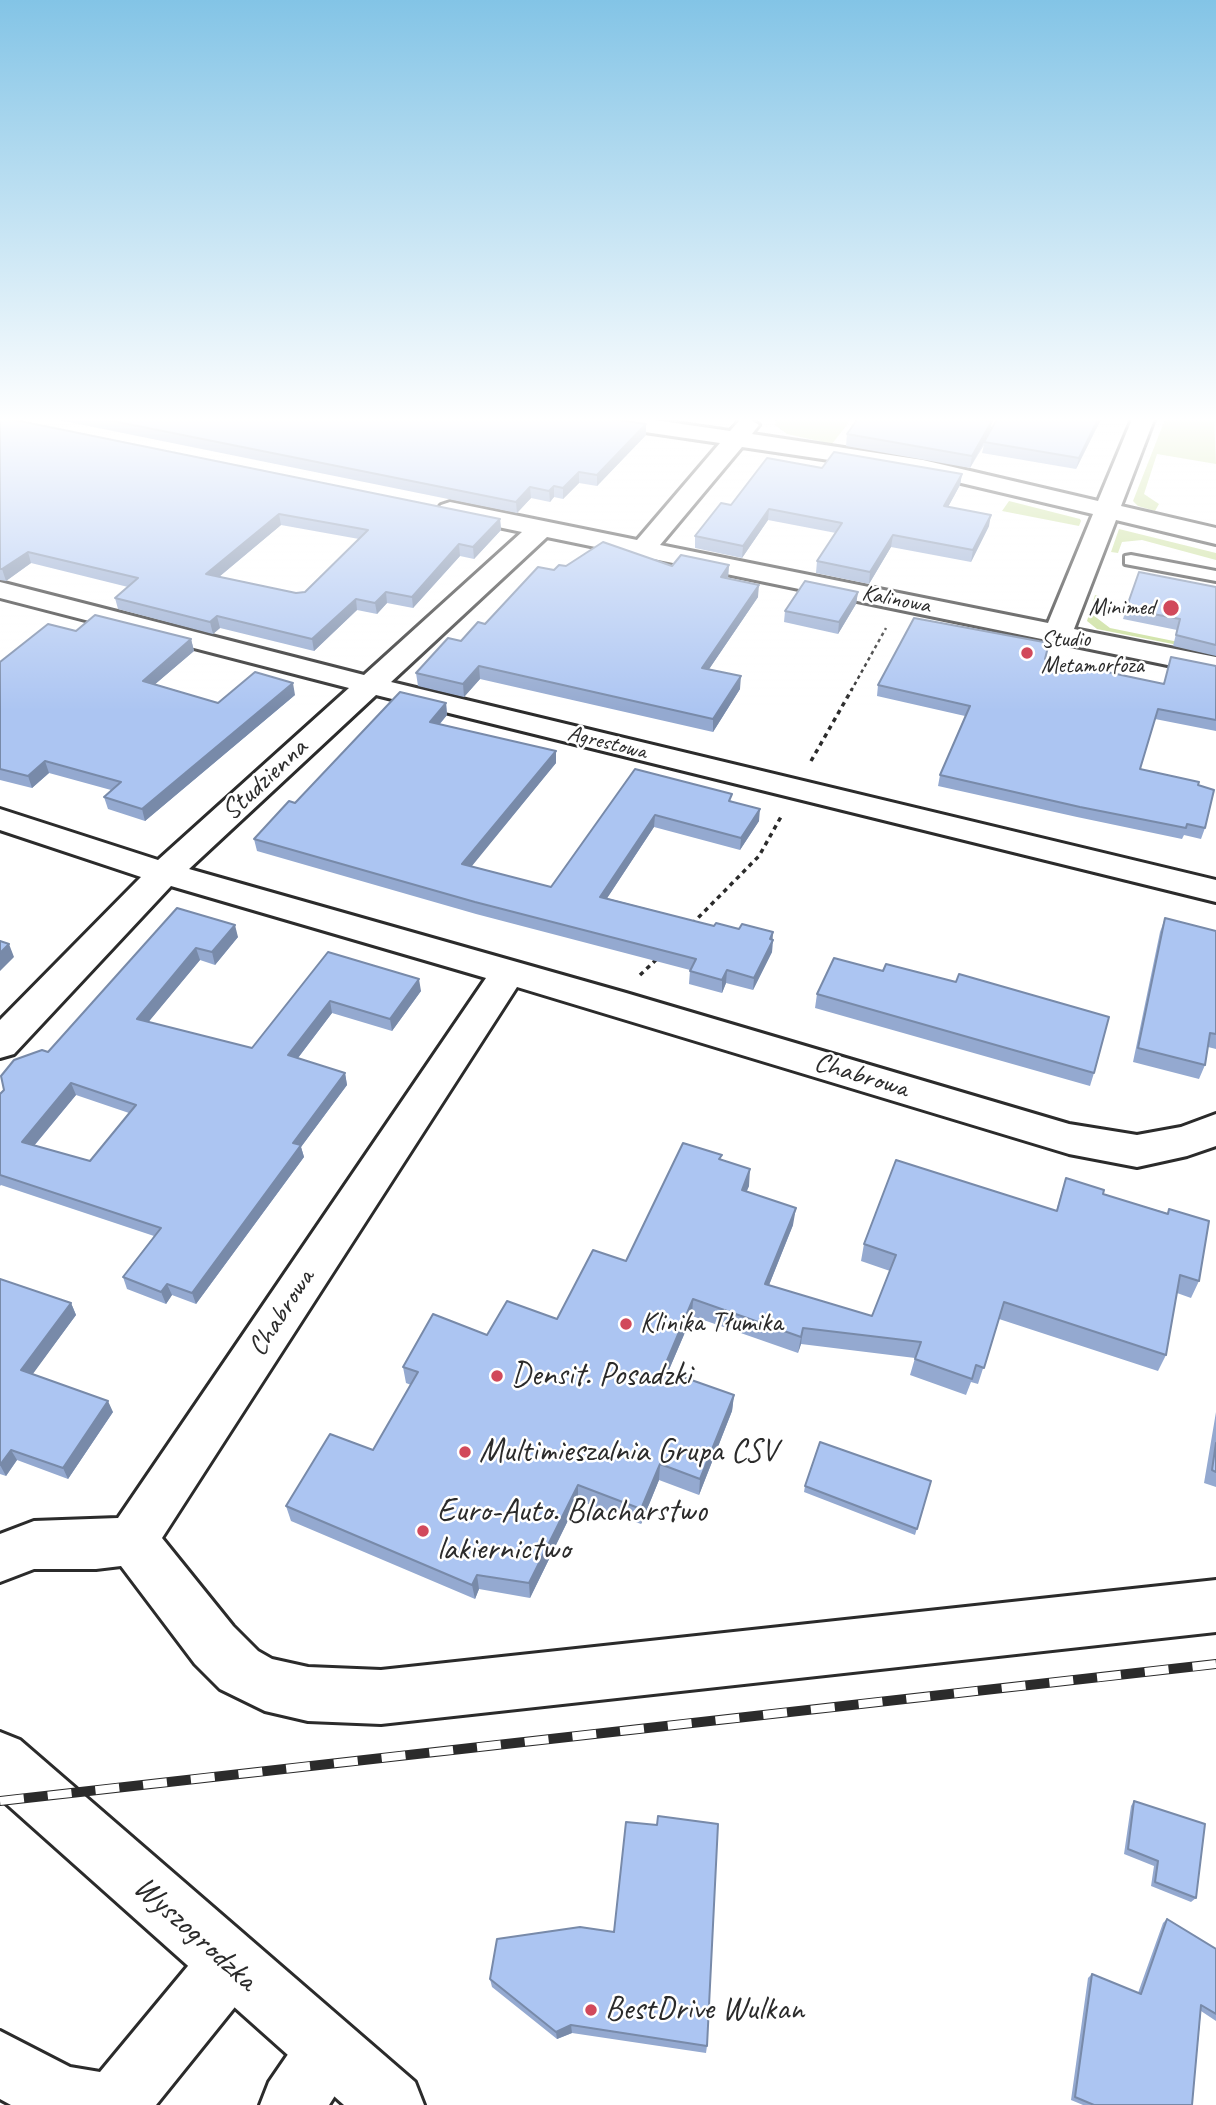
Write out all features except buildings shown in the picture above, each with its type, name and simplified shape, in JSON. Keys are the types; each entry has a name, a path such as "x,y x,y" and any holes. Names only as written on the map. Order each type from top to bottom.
{"street":[{"name":"Kalinowa","path":"477,515 1216,666"},
{"path":"643,549 672,515"},
{"path":"1059,632 1106,515"},
{"path":"1130,515 1216,536"},
{"name":"Studzienna","path":"0,1044 164,873 541,529"},
{"name":"Agrestowa","path":"0,590 369,684 1216,891"},
{"name":"Chabrowa","path":"0,819 164,873 1105,1147 1138,1151 1157,1148 1216,1129"},
{"name":"Chabrowa","path":"132,1540 508,972"},
{"path":"0,1558 34,1545 96,1545 132,1540 214,1646 239,1670 265,1684 308,1694 381,1697 1216,1606"},
{"name":"Wyszogrodzka","path":"0,1760 229,1965 392,2105"},
{"path":"115,2105 229,1965"},
{"path":"292,2105 328,2050"},
{"path":"0,2063 61,2098 103,2105"}],"lane":[{"path":"1131,560 1216,576"}],"path":[{"path":"809,765 890,621"},
{"path":"683,933 759,856 783,812"},
{"path":"636,979 664,951"}],"green space":[{"path":"1024,515 1065,515 1080,519 1079,526"},
{"path":"1119,529 1216,553 1216,560 1142,540 1122,542 1118,553 1111,552"},
{"path":"1095,595 1098,596 1093,615 1110,628 1208,648 1208,651 1097,629 1087,621"}],"railway":[{"path":"0,1801 1216,1664"}],"place":[{"name":"Minimed","path":"1171,608"},
{"name":"Studio Metamorfoza","path":"1027,653"},
{"name":"Klinika Tłumika","path":"626,1324"},
{"name":"Densit. Posadzki","path":"497,1376"},
{"name":"Multimieszalnia Grupa CSV","path":"465,1452"},
{"name":"Euro-Auto. Blacharstwo lakiernictwo","path":"423,1531"},
{"name":"BestDrive Wulkan","path":"591,2010"}]}
